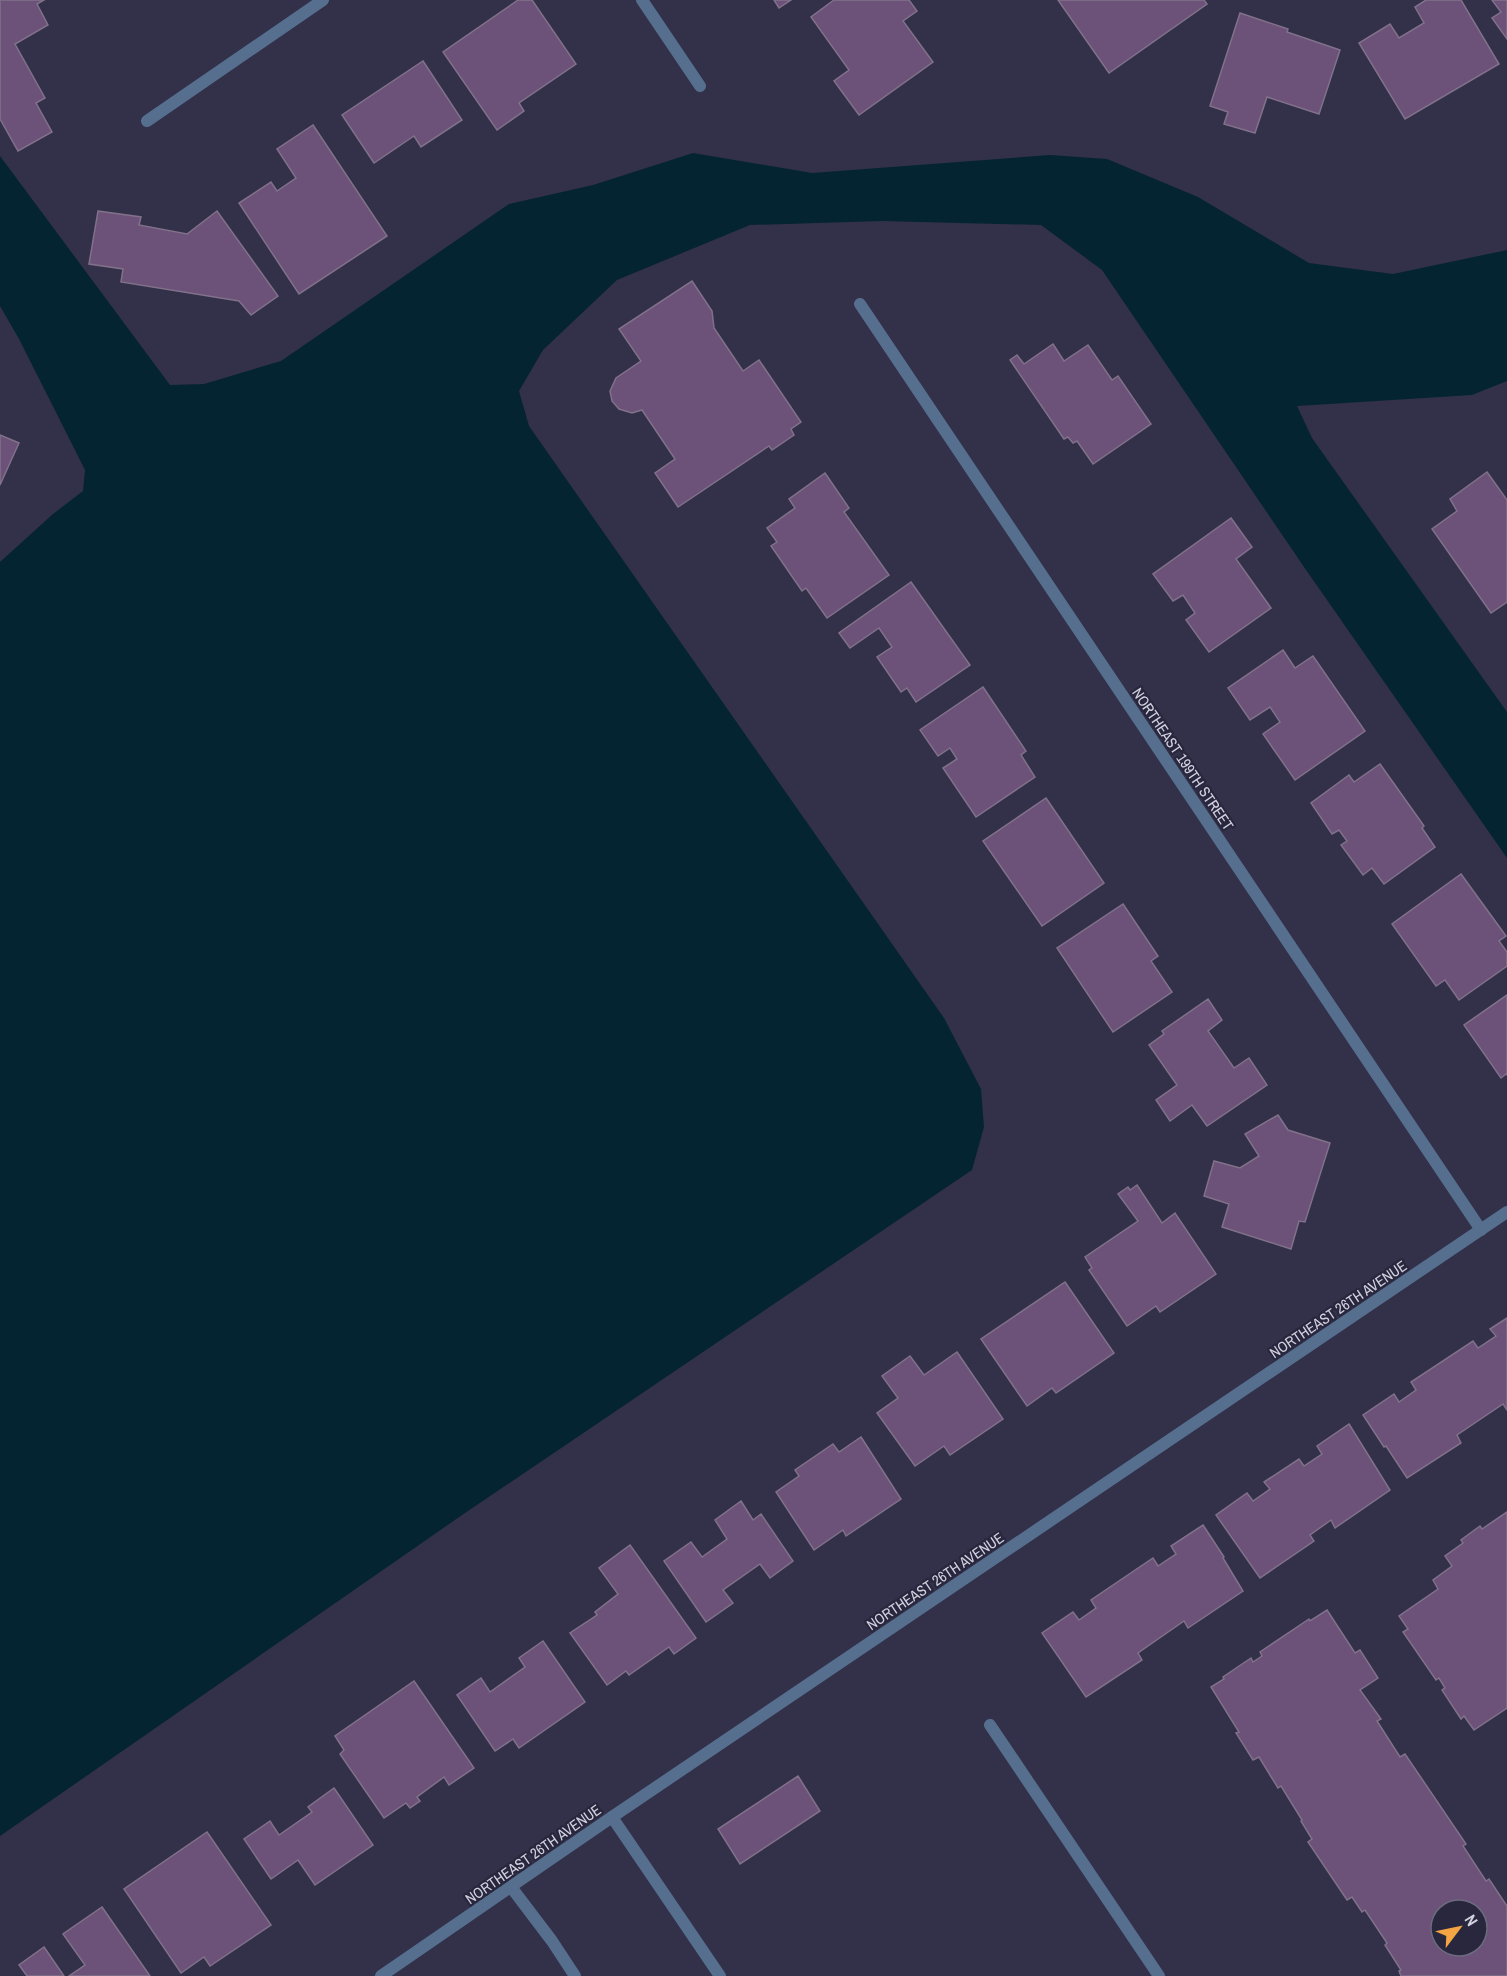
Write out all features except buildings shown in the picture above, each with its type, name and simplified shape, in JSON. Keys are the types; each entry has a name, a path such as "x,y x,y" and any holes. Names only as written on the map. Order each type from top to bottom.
{"street":[{"path":"147,121 323,0"},
{"path":"642,0 700,86"},
{"name":"NORTHEAST 199TH STREET","path":"860,304 1481,1230"},
{"name":"NORTHEAST 26TH AVENUE","path":"381,1976 612,1817 1507,1212"},
{"path":"990,1725 1159,1976"},
{"path":"612,1817 720,1976"},
{"path":"511,1887 575,1976"}],"water":[{"path":"693,153 812,173 1050,155 1107,159 1198,197 1309,263 1393,274 1507,250 1507,381 1472,395 1297,406 1312,438 1507,712 1507,858 1304,567 1102,270 1041,225 882,221 750,225 617,280 543,350 519,391 529,426 944,1018 981,1089 984,1127 972,1170 465,1513 0,1836 0,562 53,514 83,491 85,470 0,306 0,156 170,385 204,384 281,361 509,204 593,185"}]}
